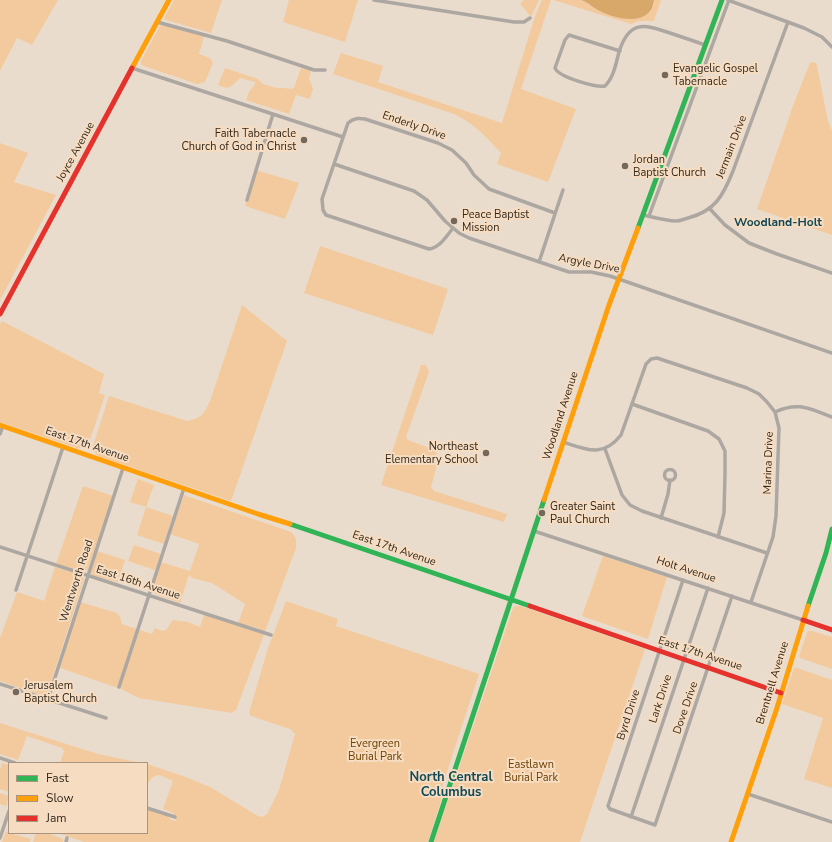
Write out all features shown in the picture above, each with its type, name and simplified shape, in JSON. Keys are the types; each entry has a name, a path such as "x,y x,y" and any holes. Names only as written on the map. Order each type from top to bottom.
{"street":[{"name":"Joyce Avenue","path":"0,314 169,0"},
{"path":"374,0 514,22 524,22 530,18"},
{"name":"Woodland Avenue","path":"430,842 563,442 619,279 722,0"},
{"path":"649,216 729,0 804,28 822,37 832,47"},
{"path":"157,22 227,41 314,70 325,70"},
{"name":"Jermain Drive","path":"643,215 676,221 697,215 710,209 719,199 727,187 788,22"},
{"path":"620,51 572,36 567,37 556,65 556,71 593,86 606,86 611,77 626,36 632,30 641,26 651,27 706,45"},
{"path":"132,68 343,137 322,199 323,210 326,215 332,218 429,249 440,245 453,228"},
{"path":"247,200 273,114"},
{"name":"Enderly Drive","path":"343,137 346,128 352,120 359,118 438,143 452,150 466,163 474,175 490,189 555,213"},
{"name":"Argyle Drive","path":"334,164 414,191 426,200 453,228 469,238 569,272 591,272 619,279 832,353"},
{"path":"538,262 563,190"},
{"path":"710,209 725,225 749,243 832,273"},
{"name":"Marina Drive","path":"632,404 646,364 651,359 657,358 747,388 759,394 775,412 779,428 776,516 773,537 751,602"},
{"path":"563,442 588,450 605,449 614,444 621,435 632,404 708,431 719,439 725,451 724,513 718,537"},
{"path":"775,412 787,407 798,406 832,417"},
{"path":"0,434 1,426"},
{"name":"East 17th Avenue","path":"1,426 304,528 781,693"},
{"path":"16,590 63,447"},
{"path":"605,449 622,495 630,506 661,518 767,553"},
{"name":"Wentworth Road","path":"48,699 123,468"},
{"path":"661,518 668,494 670,480"},
{"path":"119,687 184,488"},
{"name":"Brentnell Avenue","path":"731,842 776,711 803,620 826,554 832,529"},
{"name":"Holt Avenue","path":"534,530 832,630"},
{"name":"East 16th Avenue","path":"0,547 271,635"},
{"name":"Byrd Drive","path":"656,825 610,809 608,806 683,580"},
{"name":"Lark Drive","path":"631,817 708,588"},
{"name":"Dove Drive","path":"656,825 732,596"},
{"path":"0,684 106,718"},
{"path":"0,758 13,762"},
{"path":"748,794 832,822"},
{"path":"148,808 175,817"},
{"path":"0,838 8,814"}],"green space":[{"path":"0,0 58,0 32,45 17,38 0,71"},
{"path":"174,0 222,0 211,33 166,20 164,18"},
{"path":"289,0 358,0 345,42 283,22"},
{"path":"524,0 539,0 531,17 520,4"},
{"path":"542,0 551,0 521,89 576,109 548,182 497,164 501,153 485,136 454,114 333,74 341,53 383,66 378,82 502,123 534,19"},
{"path":"553,0 581,0 591,5 654,6 654,0 661,0 654,21 639,21 631,24"},
{"path":"165,25 204,36 199,54 210,58 213,63 205,82 197,84 141,65 141,61 160,26"},
{"path":"813,62 817,65 828,121 832,131 832,235 757,209 794,103 810,63"},
{"path":"225,68 258,79 263,84 277,88 292,89 294,88 301,68 311,71 309,78 313,89 309,99 296,95 289,114 246,100 255,82 240,78 228,88 218,85"},
{"path":"0,143 28,153 14,182 56,195 0,300"},
{"path":"256,170 299,183 285,219 245,206"},
{"path":"320,246 448,289 433,335 304,293"},
{"path":"242,305 287,341 231,501 98,456 93,446 109,396 187,421 202,415 210,401"},
{"path":"2,321 104,374 99,393 105,395 89,443 85,447 77,448 0,422 0,324"},
{"path":"421,365 426,365 429,372 406,437 408,440 435,450 439,458 431,487 434,491 507,514 504,522 381,485"},
{"path":"138,479 154,485 146,507 130,502"},
{"path":"83,486 113,496 88,570 83,572 56,564"},
{"path":"184,495 291,532 296,541 296,548 236,710 232,713 139,698 121,689 60,668 80,602 117,613 122,624 152,634 155,628 162,631 166,630 173,620 188,622 200,627 204,615 259,632 260,629 238,623 245,604 212,583 192,578 189,575 180,603 153,593 152,590 161,562 190,571 199,544 170,534"},
{"path":"146,507 173,516 164,544 137,535"},
{"path":"134,545 161,554 155,570 128,561"},
{"path":"97,551 125,560 118,582 93,576 91,573"},
{"path":"603,556 667,577 648,639 582,616"},
{"path":"55,567 81,575 84,579 48,692 42,695 0,681 0,638 17,592 44,601"},
{"name":"Evergreen Burial Park","path":"286,601 338,619 336,626 479,674 442,787 445,788 428,842 84,842 61,834 148,834 148,808 168,816 171,820 176,821 173,813 163,809 173,781 158,775 148,783 148,764 210,787 258,816 262,817 267,814 279,790 295,734 290,729 251,716 249,713 268,648"},
{"name":"Eastlawn Burial Park","path":"515,606 521,606 645,649 580,842 434,842 513,608"},
{"path":"808,631 832,637 832,669 800,658 799,656"},
{"path":"794,668 832,680 832,788 804,779 823,718 782,704"},
{"path":"0,723 98,754 136,762 60,762 64,751 62,748 27,736 18,760 0,754"},
{"path":"2,763 8,765 8,792 0,789 0,770"},
{"path":"0,793 8,796 6,806 0,804"},
{"path":"6,831 8,834 31,839 30,842 2,842"},
{"path":"36,834 50,834 63,839 63,842 33,842"}],"shaded area":[{"path":"581,0 654,0 652,9 647,14 640,18 624,19 597,10"}],"traffic: fast":[{"path":"638,228 722,0"},
{"path":"431,842 544,500"},
{"path":"290,524 530,606"},
{"path":"808,606 826,553 832,529"}],"traffic: slow":[{"path":"132,68 169,0"},
{"path":"544,500 609,305 638,228"},
{"path":"0,425 290,524"},
{"path":"731,842 776,711 808,606"}],"traffic: jam":[{"path":"0,314 132,68"},
{"path":"530,606 781,693"},
{"path":"803,620 832,630"}],"place":[{"name":"Evangelic Gospel Tabernacle","path":"665,75"},
{"name":"Faith Tabernacle Church of God in Christ","path":"304,140"},
{"name":"Jordan Baptist Church","path":"625,166"},
{"name":"Peace Baptist Mission","path":"454,221"},
{"name":"Northeast Elementary School","path":"486,453"},
{"name":"Greater Saint Paul Church","path":"542,513"},
{"name":"Jerusalem Baptist Church","path":"16,692"}],"district":[{"name":"Woodland-Holt","path":"778,223"},
{"name":"North Central Columbus","path":"451,786"}]}
